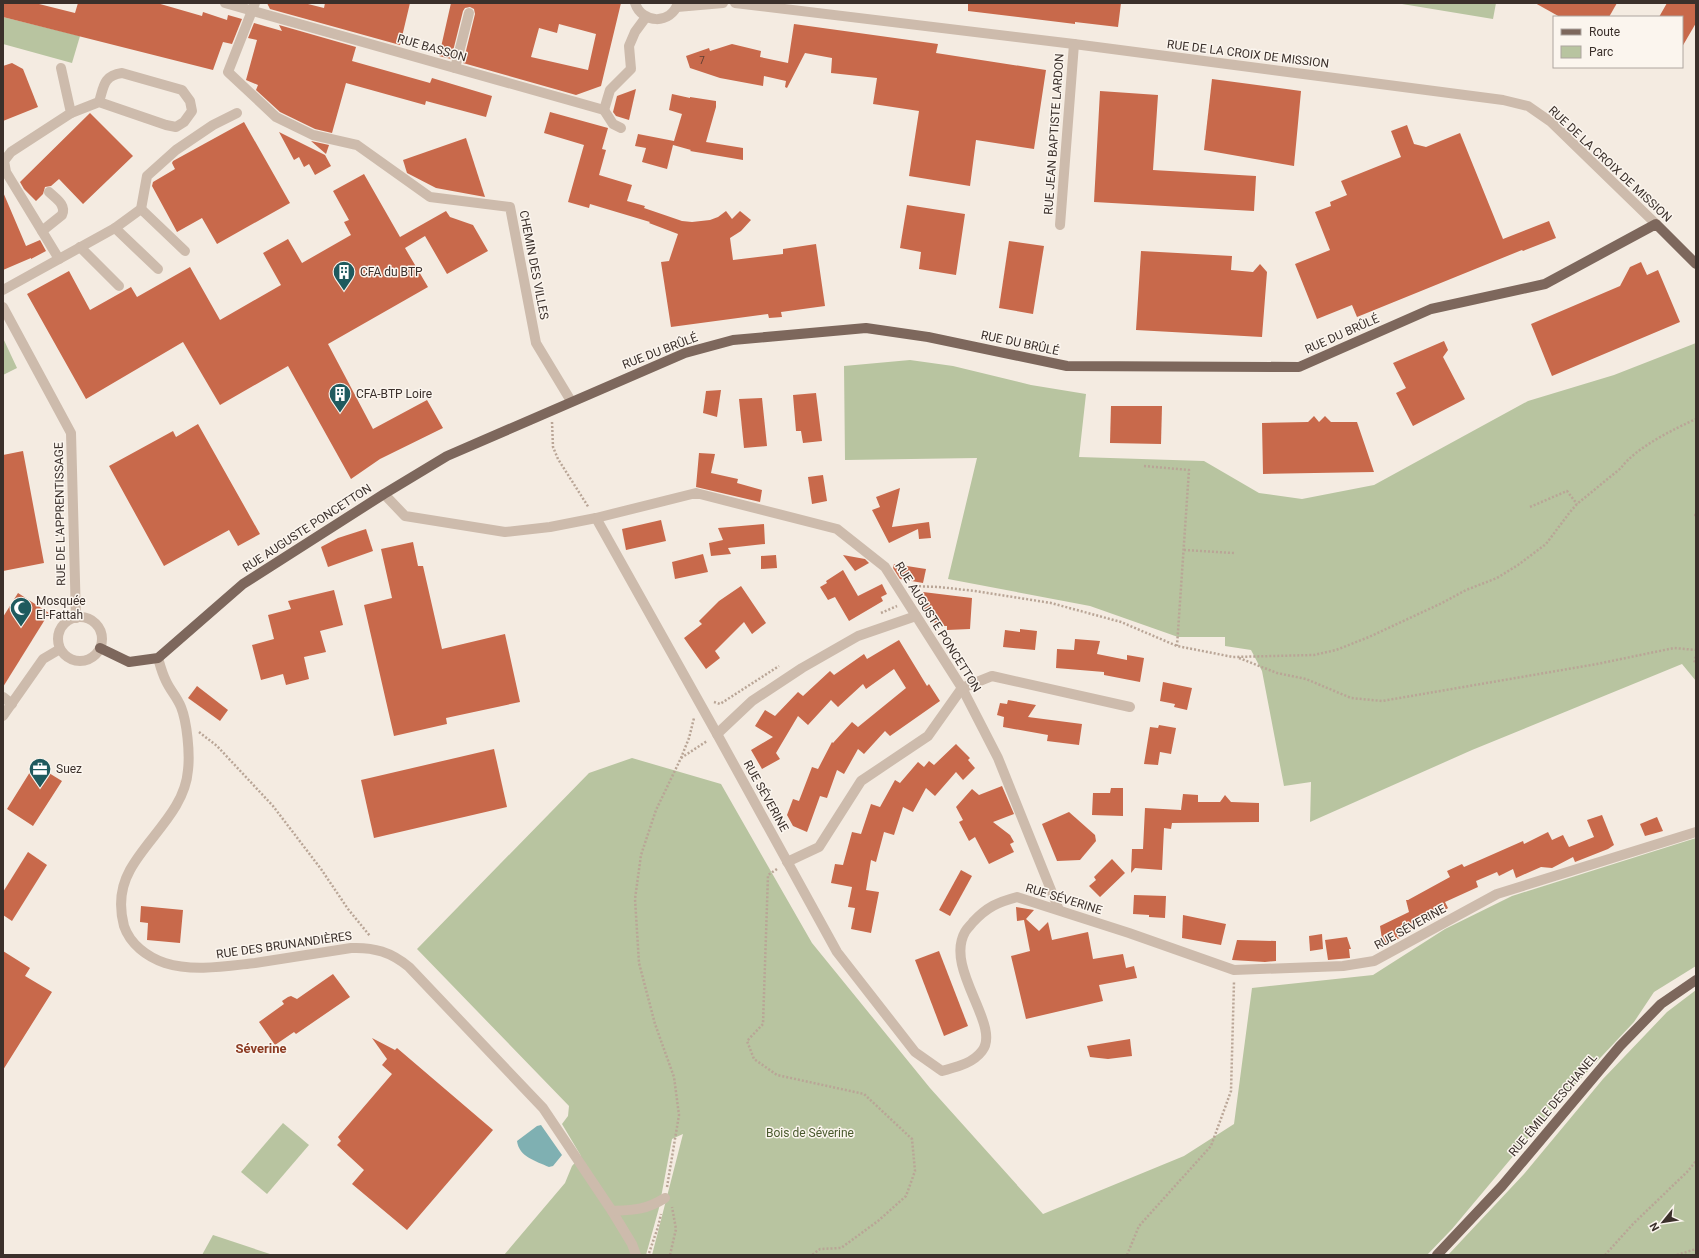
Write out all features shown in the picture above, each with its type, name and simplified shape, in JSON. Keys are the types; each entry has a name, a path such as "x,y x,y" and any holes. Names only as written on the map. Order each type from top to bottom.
{"main road":[{"name":"RUE DU BRÛLÉ","path":"384,494 448,456 571,401 685,353 733,340 866,328 928,337 1067,366 1299,367 1431,309 1545,284 1656,224"},
{"name":"RUE DE LA CROIX DE MISSION","path":"1656,224 1696,264"},
{"name":"RUE AUGUSTE PONCETTON","path":"158,658 244,584 384,494"},
{"path":"100,648 129,662 158,658"},
{"name":"RUE ÉMILE DESCHANEL","path":"1437,1255 1502,1186 1620,1046 1661,1004 1696,980"}],"street":[{"name":"RUE BASSON","path":"225,3 254,7 455,68 604,110"},
{"path":"635,3 639,11 646,17 654,20 671,15 677,5 723,3"},
{"name":"RUE DE LA CROIX DE MISSION","path":"735,3 1074,44 1503,100 1528,106 1551,122 1656,224"},
{"name":"CHEMIN DES VILLES","path":"254,7 228,72 276,117 313,135 356,146 430,197 510,207 536,343 571,401"},
{"path":"455,68 469,13"},
{"path":"621,128 614,124 604,110 610,90 631,69 629,46 635,32 646,17"},
{"name":"RUE JEAN BAPTISTE LARDON","path":"1060,225 1074,44"},
{"path":"61,68 71,113"},
{"path":"59,259 6,172 4,161 11,152 71,113 99,102 176,127 184,122 192,111 190,101 182,90 122,73 112,74 104,82 99,102"},
{"path":"3,290 115,228 141,209 147,176 176,150 213,125 237,113"},
{"path":"42,232 62,215 64,211 64,207 49,192"},
{"path":"141,209 185,252"},
{"path":"115,228 158,269"},
{"path":"80,247 119,286"},
{"name":"RUE DE L'APPRENTISSAGE","path":"3,307 71,433 76,618"},
{"name":"RUE AUGUSTE PONCETTON","path":"384,494 405,516 504,532 550,527 596,518 696,493 837,529 885,567 962,688 998,758 1058,910"},
{"name":"RUE SÉVERINE","path":"596,518 702,706 837,952 915,1052 942,1071 966,1065 983,1051 987,1037 982,1017 963,973 960,951 965,932 981,913 1005,900 1017,897 1234,970 1343,966 1374,961 1497,894 1696,832"},
{"path":"717,734 752,701 802,668 858,636 916,616"},
{"path":"76,618 82,618 94,623 101,634 100,648 91,658 77,661 64,655 60,649 58,643 60,630 69,620 76,618"},
{"path":"3,716 43,660 60,649"},
{"name":"RUE DES BRUNANDIÈRES","path":"158,658 166,681 181,707 184,721 188,769 185,787 176,804 130,870 122,888 120,903 122,917 126,931 133,943 146,954 166,963 189,967 221,967 366,947 382,951 398,958 409,967 543,1108 612,1211 632,1244 636,1255"},
{"path":"787,862 819,847 860,781 928,736 962,688 992,676 1130,707"},
{"path":"3,697 12,704"},
{"path":"612,1211 638,1210 653,1205 668,1196"}],"path":[{"path":"552,410 553,447 558,459 588,506"},
{"path":"1238,658 1314,655 1336,650 1411,618 1466,590 1497,578 1518,565 1546,544 1577,504 1621,468 1626,461 1668,432 1696,419"},
{"path":"1144,466 1189,470 1178,646"},
{"path":"1530,507 1567,491 1577,504"},
{"path":"1184,550 1234,553"},
{"path":"902,594 905,586 939,587 1051,603 1121,622 1178,646 1238,658 1276,673 1306,679 1352,698 1382,701 1597,664 1674,648 1696,650"},
{"path":"1696,657 1694,660 1696,664"},
{"path":"670,1255 676,1229 668,1196 667,1185 679,1115 674,1077 655,1024 639,963 635,899 641,855 656,810 681,758 689,738 692,721 702,706"},
{"path":"184,721 217,746 273,806 348,909 382,951"},
{"path":"681,758 717,734"},
{"path":"787,862 768,875 763,1024 747,1041 754,1059 777,1076 864,1094 912,1139 915,1171 906,1196 878,1221 841,1248 820,1249 812,1255"},
{"path":"1127,1255 1139,1226 1211,1146 1231,1091 1234,970"},
{"path":"1606,1255 1634,1224 1688,1171 1696,1161"},
{"path":"648,1255 668,1196 667,1185"},
{"path":"1677,1255 1696,1249"}],"green space":[{"path":"1396,3 1496,3 1493,19"},
{"path":"3,17 80,36 72,63 3,44"},
{"path":"3,338 17,368 3,375"},
{"path":"1696,343 1696,681 1682,664 1472,750 1310,822 1311,782 1284,786 1262,671 1251,650 1225,646 1225,637 1178,637 1090,606 948,579 977,458 845,460 844,366 910,360 953,366 1031,385 1086,394 1079,457 1204,461 1259,493 1302,499 1374,485 1528,401 1614,375"},
{"name":"Bois de Séverine","path":"632,758 721,784 812,943 930,1088 1043,1214 1184,1156 1234,1124 1252,988 1373,975 1445,929 1512,896 1696,838 1696,966 1654,992 1634,1022 1556,1105 1452,1229 1427,1255 652,1255 683,1134 672,1139 659,1208 646,1255 504,1255 565,1183 572,1166 581,1156 562,1124 568,1116 569,1106 417,949 589,773"},
{"path":"1696,990 1696,1255 1448,1255 1524,1174 1603,1079 1667,1012"},
{"path":"283,1123 309,1145 267,1194 241,1172"},
{"path":"213,1235 273,1255 202,1255"}],"water":[{"path":"541,1125 562,1155 553,1166 549,1167 525,1155 518,1146 517,1141 537,1126"}],"building":[{"path":"3,3 35,3 75,13 78,3 157,3 202,16 203,12 227,20 228,15 242,19 232,44 223,42 213,70 3,17"},
{"path":"267,3 304,3 324,8 325,3 410,3 400,45 270,9"},
{"path":"451,3 621,3 601,86 576,95 463,63 475,14 474,9 470,7 465,8 463,11 451,59 439,56","holes":["559,24 596,34 588,70 531,57 539,28 557,33"]},
{"path":"968,3 1121,3 1118,27 1075,22 1075,24 968,11"},
{"path":"1535,3 1617,3 1610,16 1558,16"},
{"path":"1667,3 1696,3 1696,23 1683,45 1683,16 1660,16"},
{"path":"254,23 282,31 279,25 356,47 352,61 430,83 432,78 492,96 486,117 426,101 425,105 346,83 332,133 315,129 280,112 256,90 258,85 246,80 257,40 248,38"},
{"path":"794,24 938,44 936,53 1046,70 1034,149 976,140 970,186 909,176 919,111 873,104 877,78 831,73 832,58 805,53 787,88 785,87 786,81 764,76 763,86 720,78 690,68 686,56 709,48 710,51 732,44 761,51 760,57 788,63"},
{"path":"12,63 23,69 38,107 3,121 3,66"},
{"path":"1212,79 1301,91 1294,166 1204,150"},
{"path":"636,89 629,120 616,116 613,112 617,96"},
{"path":"1100,91 1158,95 1153,170 1256,176 1254,211 1094,202"},
{"path":"672,94 716,101 716,107 706,142 743,148 743,160 690,151 691,150 673,145 667,169 642,162 646,148 635,146 638,134 674,141 682,114 669,110"},
{"path":"550,112 608,128 602,149 606,150 599,175 632,185 627,201 645,206 644,208 682,221 692,222 710,220 718,217 726,211 732,219 740,211 751,220 741,231 730,238 733,260 783,254 783,249 816,244 825,306 781,312 782,317 769,318 768,314 671,327 661,262 669,261 678,234 649,223 650,222 590,204 589,208 568,202 584,145 544,133"},
{"path":"90,113 133,156 83,204 59,179 51,186 45,187 43,194 36,201 24,189 20,182"},
{"path":"244,122 290,203 217,244 202,218 177,232 152,186 153,182 175,169 172,163 173,161"},
{"path":"1407,125 1414,144 1426,147 1460,133 1503,239 1549,221 1556,238 1523,251 1522,250 1357,317 1352,305 1317,319 1295,264 1330,250 1315,212 1331,206 1330,202 1347,195 1341,181 1401,157 1391,131"},
{"path":"279,132 325,155 331,166 315,175 309,164 304,167 299,157 294,160"},
{"path":"466,138 485,197 436,188 407,173 403,160"},
{"path":"311,141 329,145 326,154"},
{"name":"CFA du BTP","path":"364,174 400,237 446,211 450,217 473,225 488,251 447,274 425,236 405,248 428,287 328,344 373,429 427,400 443,428 380,459 351,479 288,366 220,405 183,342 86,399 27,294 69,271 90,310 131,287 137,297 190,267 220,320 281,285 263,253 288,239 302,263 351,235 344,222 349,220 333,191"},
{"path":"3,192 26,246 40,240 46,251 31,259 3,270"},
{"path":"907,205 965,214 956,275 919,269 921,252 900,248"},
{"path":"1009,241 1044,246 1033,314 999,308"},
{"path":"1141,251 1232,256 1231,270 1253,272 1260,264 1267,272 1262,337 1136,330"},
{"path":"1641,262 1647,275 1658,270 1680,322 1552,376 1531,324 1620,286 1630,267"},
{"path":"1444,341 1448,350 1443,357 1465,399 1413,426 1396,393 1406,388 1393,363"},
{"path":"721,390 717,417 703,413 706,391"},
{"path":"816,393 822,441 803,443 801,431 796,431 793,395"},
{"path":"762,398 767,446 744,448 739,399"},
{"path":"1111,406 1162,406 1161,444 1110,443"},
{"path":"1314,416 1319,422 1325,416 1331,422 1357,422 1374,472 1263,474 1262,423 1308,422"},
{"path":"198,424 260,534 238,546 229,530 164,566 109,466 173,431 176,437"},
{"path":"23,451 44,563 3,571 3,455"},
{"path":"699,453 715,454 711,473 738,479 737,483 762,490 760,502 696,487"},
{"path":"823,475 827,501 812,504 808,477"},
{"path":"900,488 892,527 929,522 931,538 919,539 918,529 889,543 872,510 880,507 876,497"},
{"path":"661,520 666,541 626,550 622,529"},
{"path":"764,524 765,544 728,548 731,554 711,556 709,543 723,540 718,528"},
{"path":"366,529 373,551 328,567 321,547 338,538"},
{"path":"413,542 418,566 423,566 442,649 505,634 520,702 446,718 447,724 394,736 364,605 392,598 381,549"},
{"path":"703,554 708,572 675,579 672,562"},
{"path":"776,555 777,568 761,569 761,556"},
{"path":"843,555 865,559 869,563 855,571"},
{"path":"894,564 926,569 923,583 900,579 893,568"},
{"path":"843,570 858,596 882,584 887,594 881,597 883,601 849,621 835,597 828,600 820,587 827,583 826,581"},
{"path":"741,586 766,623 752,634 744,622 715,651 720,658 706,669 684,638 702,624 699,621 719,601"},
{"path":"334,590 343,625 320,631 326,652 304,657 309,679 286,685 283,674 261,680 252,645 274,639 268,615 291,609 288,601"},
{"path":"923,592 972,598 970,629 947,630 947,626 935,626 933,611 922,610"},
{"name":"Mosquée El-Fattah","path":"18,593 49,613 3,687 3,617"},
{"path":"1020,629 1037,631 1035,650 1003,647 1005,630 1020,632"},
{"path":"1075,639 1100,641 1097,654 1127,660 1127,655 1144,658 1140,682 1104,675 1104,672 1056,668 1057,649 1074,650"},
{"path":"899,640 927,686 929,684 940,701 890,736 885,731 864,754 858,749 844,774 837,770 827,798 820,796 807,832 793,826 787,815 793,799 799,801 812,767 818,769 832,742 833,743 852,722 858,727 906,688 894,669 866,689 863,684 838,707 831,700 808,725 798,716 776,753 780,759 762,769 751,750 773,737 755,726 765,710 775,716 798,692 803,696 830,671 834,675 864,654 867,659"},
{"path":"1163,682 1192,688 1187,710 1174,707 1175,704 1160,701"},
{"path":"197,686 228,710 220,721 188,698"},
{"path":"1008,700 1036,705 1028,717 1082,724 1079,745 1047,741 1048,735 1003,727 1004,717 997,715 1000,703 1007,704"},
{"path":"1159,725 1176,728 1171,754 1160,752 1158,765 1144,764 1150,727 1158,728"},
{"path":"956,744 970,758 968,760 975,768 963,780 956,772 935,796 926,788 913,812 903,807 894,835 884,832 876,862 871,860 866,890 879,892 871,933 851,929 855,908 848,907 852,887 831,883 835,864 843,865 852,832 861,834 871,804 880,807 895,780 900,783 918,762 924,767 929,761 934,765"},
{"path":"494,749 507,807 374,838 361,780"},
{"path":"35,764 39,766 43,765 44,770 62,781 33,826 7,809"},
{"path":"1002,786 1014,814 993,822 1010,835 1014,842 1010,844 1014,852 989,864 975,837 969,841 959,822 963,820 956,807 972,789 979,795"},
{"path":"1111,788 1123,788 1123,816 1092,815 1093,793 1110,793"},
{"path":"1183,794 1198,795 1198,802 1220,802 1225,795 1231,802 1259,803 1259,822 1172,823 1171,829 1164,828 1162,870 1135,868 1131,873 1132,849 1143,849 1145,808 1181,810"},
{"path":"1069,812 1095,835 1096,841 1080,860 1057,861 1042,824"},
{"path":"1602,815 1614,845 1608,849 1575,862 1573,857 1552,868 1541,867 1516,878 1513,869 1499,876 1497,872 1476,881 1478,887 1445,902 1448,908 1430,920 1410,926 1412,932 1383,946 1380,926 1409,912 1406,900 1450,877 1447,871 1462,864 1464,867 1523,841 1524,844 1548,832 1552,840 1563,835 1569,847 1594,837 1587,820"},
{"path":"1657,817 1663,831 1645,836 1640,824"},
{"path":"28,852 47,865 12,921 3,915 3,892"},
{"path":"1112,859 1125,873 1100,897 1089,886 1096,880 1094,877"},
{"path":"961,870 972,876 950,916 939,910"},
{"path":"1134,895 1166,896 1165,918 1133,914"},
{"path":"141,906 183,910 180,943 147,940 148,923 140,922"},
{"path":"1016,907 1034,910 1026,919 1039,931 1048,922 1052,940 1088,932 1093,959 1123,954 1126,968 1134,966 1137,978 1099,985 1103,1001 1026,1019 1011,956 1030,951 1024,920 1017,921"},
{"path":"1183,915 1226,924 1221,945 1182,938"},
{"path":"1322,934 1323,949 1310,951 1309,936"},
{"path":"1347,937 1351,949 1349,949 1350,958 1328,960 1325,940"},
{"path":"1237,940 1276,941 1276,961 1265,962 1232,960"},
{"path":"3,951 30,968 25,976 52,992 3,1070"},
{"path":"939,951 968,1026 944,1036 915,960"},
{"path":"333,974 350,997 296,1034 294,1032 275,1045 259,1022 284,1004 282,1001 288,997 291,996 297,999"},
{"path":"372,1038 395,1050 397,1048 493,1130 407,1230 352,1184 364,1170 337,1145 341,1141 338,1137 392,1074 382,1065 387,1059"},
{"path":"1130,1039 1132,1056 1108,1059 1090,1057 1087,1046"}],"place":[{"name":"CFA du BTP","path":"344,292"},
{"name":"CFA-BTP Loire","path":"340,414"},
{"name":"Mosquée El-Fattah","path":"21,628"},
{"name":"Suez","path":"40,788"}],"district":[{"name":"Séverine","path":"261,1048"}]}
